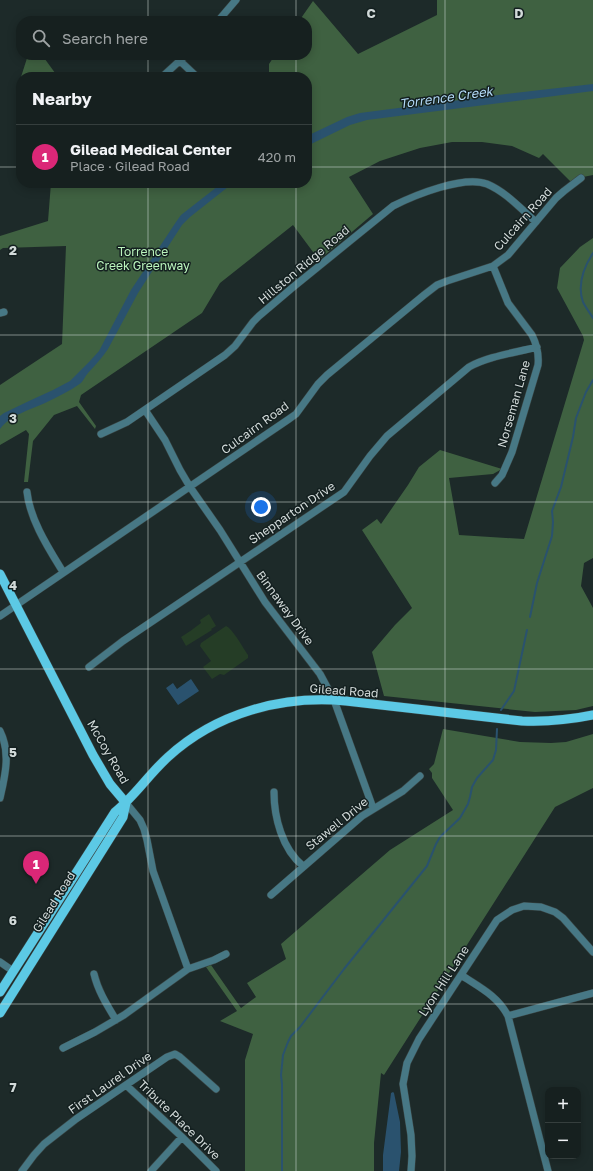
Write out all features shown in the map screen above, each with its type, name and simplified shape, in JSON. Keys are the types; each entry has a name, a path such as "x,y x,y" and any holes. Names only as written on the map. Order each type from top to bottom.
{"main road":[{"name":"McCoy Road","path":"0,574 96,761 110,784 126,803"},
{"name":"Gilead Road","path":"0,992 116,812 126,803 168,756 203,731 239,714 281,703 334,700 522,721 561,720 593,715"},
{"name":"Gilead Road","path":"0,1013 123,817 126,803"}],"street":[{"path":"222,16 236,0"},
{"path":"168,72 180,61 192,72"},
{"name":"Culcairn Road","path":"0,616 296,414 318,384 327,375 437,285 493,266 508,255 564,191 581,178"},
{"name":"Hillston Ridge Road","path":"101,434 127,422 225,355 235,346 253,322 292,288 393,206 425,192 456,184 477,182 487,184 502,193 536,222"},
{"name":"Norseman Lane","path":"493,266 508,303 532,335 537,347 538,356 535,379 512,452 502,475 495,483"},
{"name":"Shepparton Drive","path":"89,667 123,642 344,492 370,456 387,436 469,367 484,360 537,347"},
{"name":"Binnaway Drive","path":"145,410 165,440 190,487 265,602 320,674 334,700 373,808"},
{"path":"27,492 30,509 52,554 63,572"},
{"path":"0,731 6,747 6,771 0,798"},
{"name":"Stawell Drive","path":"271,895 362,816 403,791 420,776"},
{"path":"274,792 275,808 283,835 290,852 303,866"},
{"name":"McCoy Road","path":"126,803 140,820 144,829 153,871 188,969"},
{"name":"Lyon Hill Lane","path":"411,1171 411,1135 403,1084 407,1063 420,1039 497,920 512,910 524,906 541,907 554,912 563,918 593,952"},
{"path":"63,1048 116,1020 188,969 226,954"},
{"path":"0,962 13,971"},
{"path":"94,974 96,983 116,1020"},
{"path":"461,975 494,996 503,1006 508,1016 548,1171"},
{"path":"508,1016 593,993"},
{"name":"First Laurel Drive","path":"22,1171 44,1144 76,1119 166,1057 175,1054 180,1057 216,1089"},
{"name":"Tribute Place Drive","path":"126,1085 216,1171"},
{"path":"151,1171 182,1137"}],"green space":[{"name":"Torrence Creek Greenway","path":"437,0 593,0 593,175 578,178 571,182 543,154 539,158 512,146 482,142 452,142 420,148 380,161 349,177 373,214 319,260 293,225 220,283 202,313 81,395 79,402 96,426 95,429 77,406 54,415 33,441 28,482 24,482 29,434 26,430 0,445 0,385 62,344 66,246 3,248 0,250 0,236 48,221 51,188 312,188 312,72 269,72 269,64 272,60 312,60 312,16 302,16 313,1 358,54 437,15"},
{"path":"26,60 46,60 54,72 23,72"},
{"path":"593,238 593,558 584,563 581,586 593,608 593,706 576,710 535,712 384,696 372,652 412,608 362,530 377,519 381,524 419,467 440,450 502,469 493,474 449,478 459,535 524,539 584,340 557,288 560,268 580,247"},
{"path":"209,614 216,626 186,646 181,637 201,623 200,620"},
{"path":"226,626 238,639 248,655 248,658 224,675 220,674 212,679 203,667 211,661 200,646 201,643"},
{"path":"443,729 520,742 566,742 593,734 593,788 555,807 384,1075 381,1073 374,1143 374,1171 245,1171 245,1060 253,1034 220,1021 237,1011 206,967 211,965 241,1008 256,997 247,983 286,959 281,944 390,850 453,810 432,778 432,773 429,769 434,764"}],"water":[{"path":"593,84 593,91 367,120 350,125 312,144 312,134 347,117 360,113"},
{"path":"216,188 227,188 182,225 138,293 108,349 81,383 45,403 15,416 0,429 0,416 70,381 99,351 131,290 181,215"},
{"path":"191,679 199,691 178,705 166,688 173,683 177,689"},
{"path":"393,1092 400,1122 401,1152 399,1171 383,1171 383,1155 391,1093"}],"waterway":[{"path":"593,253 584,270 581,283 581,296 583,302 593,318"},
{"path":"530,617 537,583 552,536 552,511 561,487 576,418 586,392 593,380"},
{"path":"501,710 514,691 527,630"},
{"path":"282,1171 281,1075 283,1055 288,1042 291,1036 300,1027 344,969 427,866 440,837 460,818 468,804 472,787 477,778 493,760 496,750 497,729"}],"place":[{"name":"Gilead Medical Center","path":"36,884"}],"water label":[{"name":"Torrence Creek","path":"446,97"}]}
